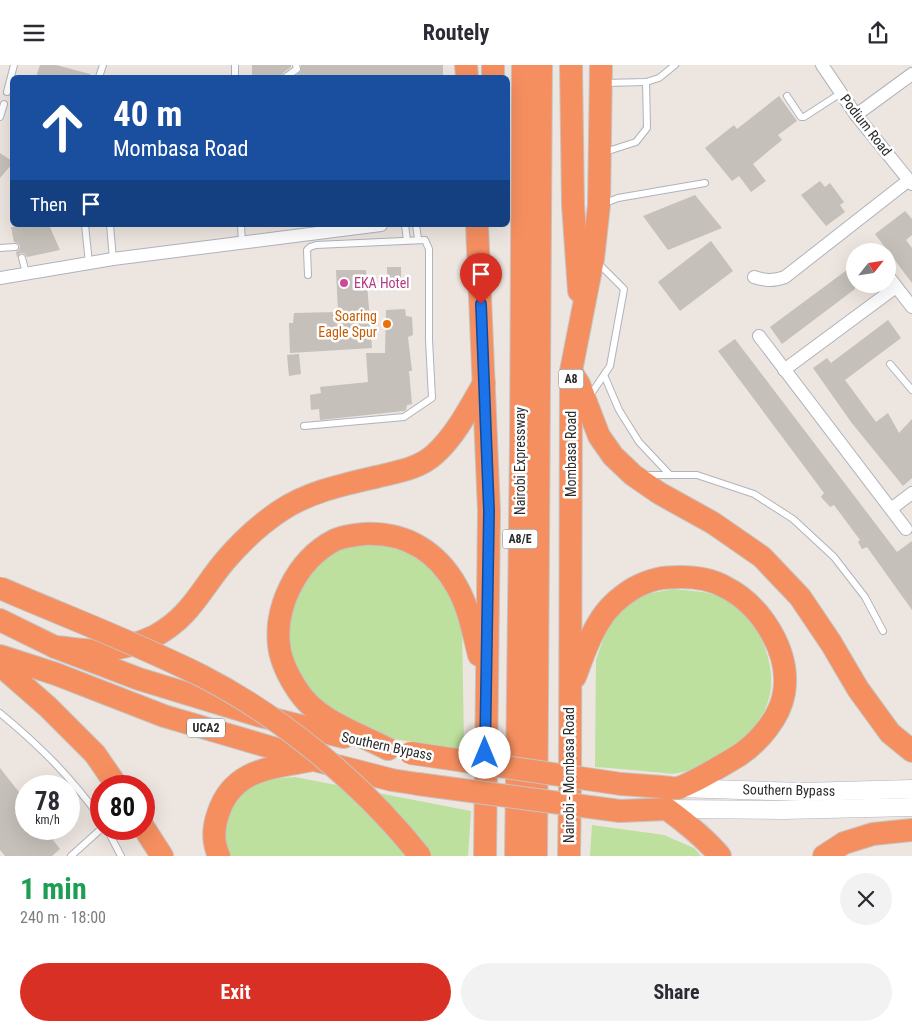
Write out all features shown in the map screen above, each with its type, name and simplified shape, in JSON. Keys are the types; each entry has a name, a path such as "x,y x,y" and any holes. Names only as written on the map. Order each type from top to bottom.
{"highway":[{"name":"Nairobi Expressway","path":"522,65 530,223 536,856"},
{"name":"Nairobi Expressway","path":"516,856 530,223 541,65"},
{"path":"571,65 573,205 580,323"},
{"name":"Mombasa Road","path":"570,695 571,371 593,259 599,205 601,74"},
{"path":"477,227 489,511 484,853"},
{"path":"571,371 579,384 599,436 613,456 632,475 659,493 713,523 762,557 800,597 831,643 858,689 890,733 912,751"},
{"path":"55,647 104,651 128,646 154,637 176,622 195,603 224,562 257,528 280,511 299,500 331,488 408,470 434,456 448,441 484,383"},
{"path":"388,749 323,717 306,701 290,677 280,653 278,629 284,601 305,563 324,547 336,540 354,535 374,534 391,535 411,541 426,550 445,569 457,586 465,603 486,678"},
{"path":"570,695 585,648 599,621 622,596 642,584 661,577 690,577 709,580 726,587 745,599 775,640 781,656 785,677 784,694 773,721 750,747 715,770 678,788"},
{"path":"0,588 151,652 203,677 251,704 319,754 367,798 405,837 420,856"},
{"name":"Southern Bypass","path":"0,620 55,647 139,679 225,706 388,749 621,784 678,788"},
{"name":"Southern Bypass","path":"0,656 56,674 164,716 314,760 392,780 620,811 667,809"},
{"path":"0,665 48,707 95,754 109,775"},
{"name":"Nairobi - Mombasa Road","path":"569,856 570,695"},
{"path":"219,856 215,848 215,824 222,800 233,787 251,774 272,767 314,760"},
{"path":"667,809 693,829 720,856"},
{"path":"824,856 844,843 873,834 912,830"},
{"path":"152,840 162,856"}],"main road":[{"name":"Southern Bypass","path":"678,788 803,792 912,789"},
{"name":"Southern Bypass","path":"667,809 783,810 912,807"}],"street":[{"name":"Podium Road","path":"822,65 856,115 911,182"},
{"path":"856,115 912,74"},
{"path":"754,277 765,281 785,277 911,182"},
{"path":"0,278 113,259 366,227"},
{"path":"896,287 912,307"},
{"path":"784,369 888,293"},
{"path":"758,336 906,529"},
{"path":"891,509 912,493"}],"lane":[{"path":"289,75 297,69 296,65"},
{"path":"601,74 646,82 659,78 675,65"},
{"path":"7,92 10,80"},
{"path":"599,154 636,142 643,135 647,128 646,82"},
{"path":"787,96 801,117 804,117 841,93"},
{"path":"0,117 4,104"},
{"path":"599,205 618,198 705,183"},
{"path":"86,227 88,263"},
{"path":"110,227 113,259"},
{"path":"241,227 242,243"},
{"path":"405,227 407,240"},
{"path":"416,227 418,239"},
{"path":"304,426 404,417 432,398 429,340 430,249 425,240 316,245 307,250 308,275"},
{"path":"0,248 15,247"},
{"path":"22,258 26,273"},
{"path":"586,401 610,367 624,289 593,259"},
{"path":"890,364 912,390"},
{"path":"604,375 619,410 639,443 670,475"},
{"path":"632,475 696,475 754,494 793,519 834,557 865,597 883,631"},
{"path":"0,713 21,730 64,772 90,805"},
{"path":"74,855 90,840"},
{"path":"113,840 121,856"}],"green space":[{"path":"362,542 407,550 434,568 450,594 462,623 464,749 386,738 311,699 291,672 288,611 296,589 331,552"},
{"path":"673,589 719,596 739,608 750,619 762,640 770,665 770,695 765,709 749,733 737,744 702,766 672,774 595,767 596,660 606,631 621,611 643,595"},
{"path":"295,777 471,811 468,856 225,856 224,821 234,800 248,786 273,779"},
{"path":"592,825 664,835 694,848 701,856 590,856"}],"building":[{"path":"40,65 56,65 90,74 90,75 37,75"},
{"path":"252,65 291,65 282,75 252,75"},
{"path":"301,65 443,65 443,75 296,75 301,71"},
{"path":"779,96 797,121 778,135 782,140 753,164 766,181 751,192 739,176 732,181 705,148 734,125 737,129"},
{"path":"0,153 10,160 10,166 0,178"},
{"path":"820,181 825,187 830,183 844,202 840,205 845,212 826,226 801,195"},
{"path":"695,195 722,228 668,250 643,216"},
{"path":"905,211 912,219 912,235 906,240 912,248 912,283 896,262 896,243 882,243 875,234"},
{"path":"11,227 50,227 60,250 27,257 21,253 17,257 16,252 20,246 14,242"},
{"path":"711,241 733,271 680,311 658,282"},
{"path":"387,267 401,267 401,280 387,279"},
{"path":"336,270 366,270 372,348 290,353 289,323 293,323 294,313 338,312"},
{"path":"846,271 846,293 850,293 782,344 770,327"},
{"path":"405,309 406,316 412,317 413,335 408,337 412,371 409,371 412,404 407,405 404,411 320,420 319,409 311,410 310,395 321,393 320,387 368,382 366,353 385,353 386,310"},
{"path":"888,320 901,338 845,380 876,422 888,413 899,433 912,419 912,478 903,486 851,422 813,368 827,358 831,363"},
{"path":"735,339 897,552 912,541 912,610 867,547 862,549 858,542 860,540 834,505 830,507 821,497 824,493 718,351"},
{"path":"299,354 301,374 289,376 287,355"},
{"path":"0,768 15,787 15,840 53,840 60,849 52,856 5,856 0,850"}],"place":[{"name":"EKA Hotel","path":"344,283"},
{"name":"Soaring Eagle Spur","path":"387,324"}],"route":[{"path":"481,304 489,511 485,753"}]}
